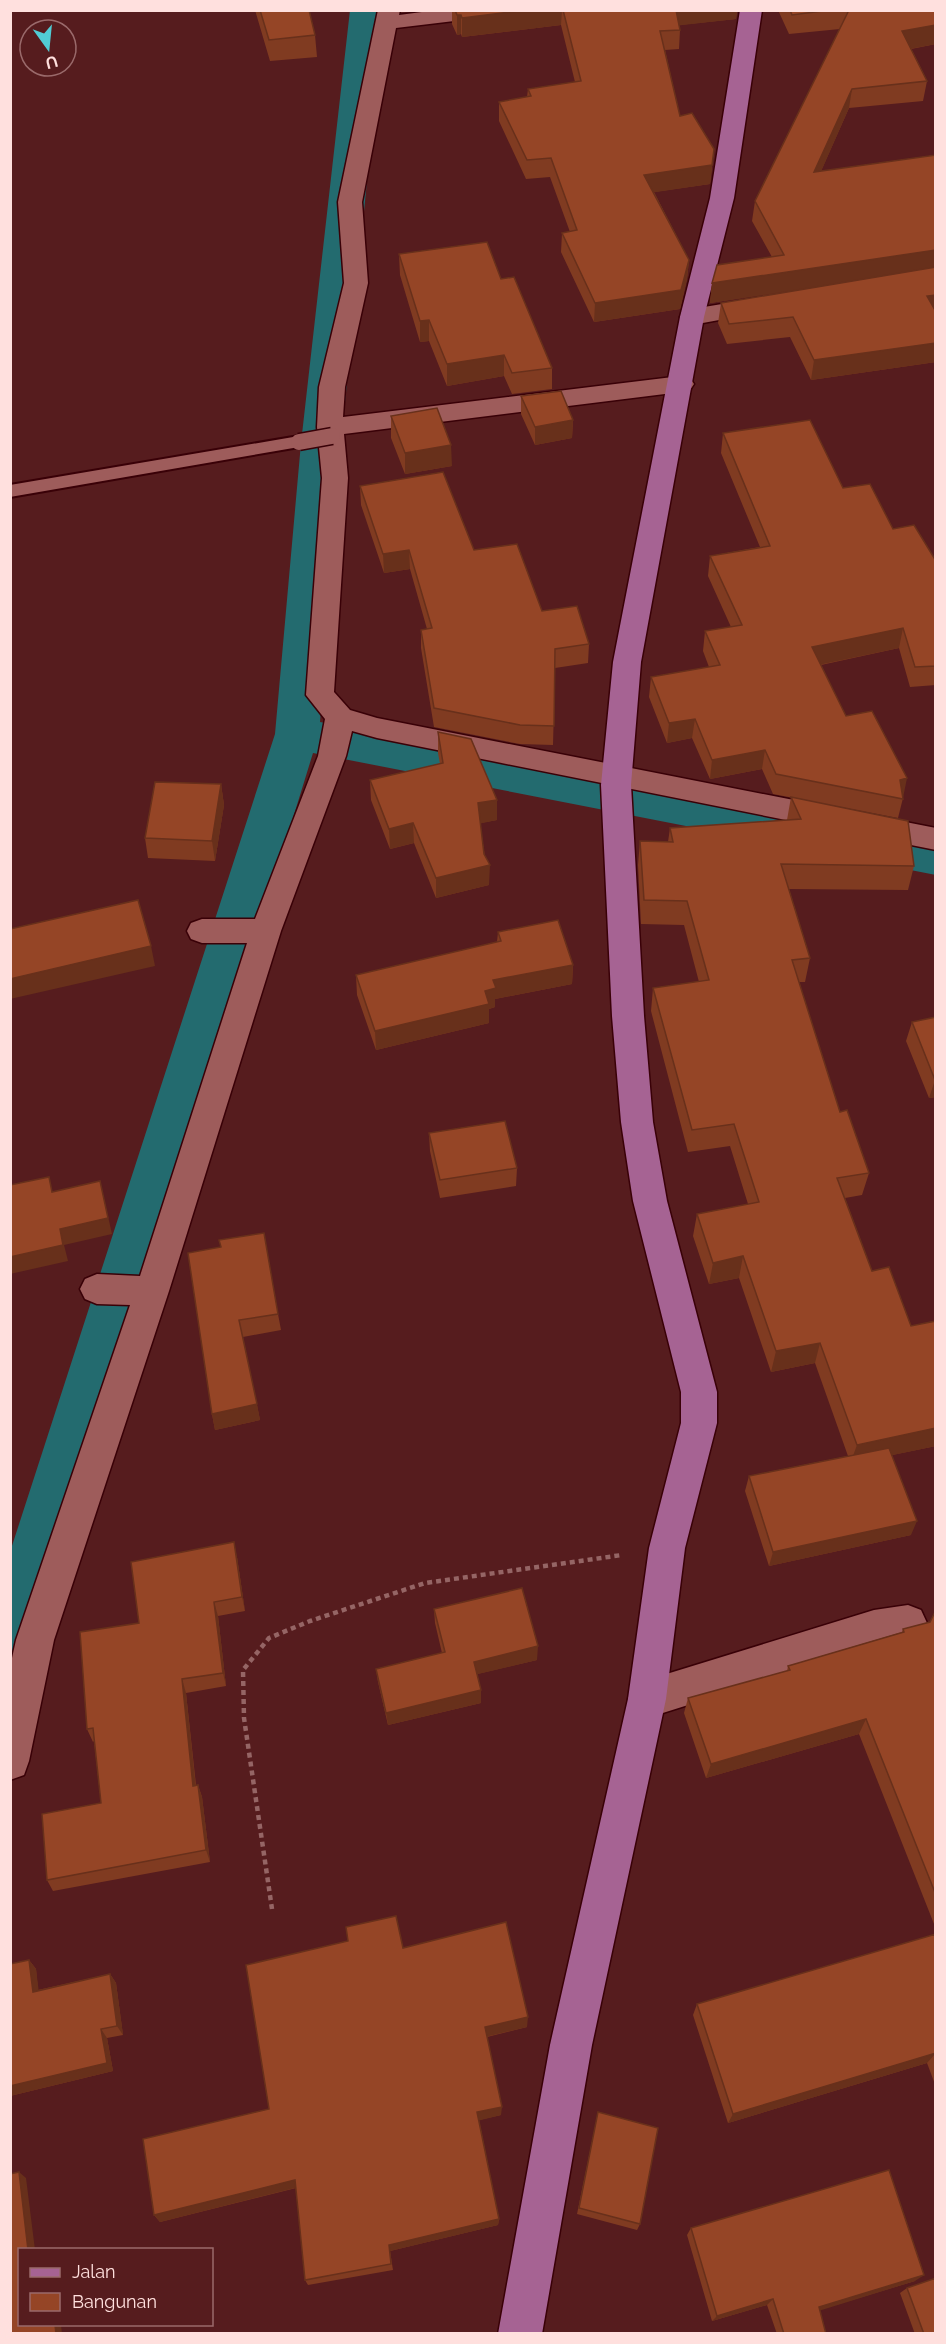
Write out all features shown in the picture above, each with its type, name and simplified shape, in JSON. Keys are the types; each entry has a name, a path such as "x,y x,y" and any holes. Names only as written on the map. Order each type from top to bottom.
{"main road":[{"path":"520,2334 571,2045 646,1699 667,1548 699,1423 699,1392 650,1201 637,1122 628,1016 617,781 627,662 692,317 722,198 751,10"}],"street":[{"path":"496,10 387,17 350,202 356,283 332,387 331,432 335,478 320,696 340,717 377,728 617,781 936,839"},
{"path":"692,317 785,302"},
{"path":"331,432 681,384"},
{"path":"10,1761 35,1640 266,931 332,756 340,717"},
{"path":"202,931 266,931"},
{"path":"98,1289 147,1291"},
{"path":"646,1699 874,1628 908,1623"}],"lane":[{"path":"10,491 299,442 331,432"}],"path":[{"path":"272,1909 244,1718 243,1670 269,1638 310,1621 425,1583 667,1548"}],"building":[{"path":"260,10 309,10 315,35 269,40"},
{"path":"455,10 525,10 462,18"},
{"path":"563,10 676,10 680,30 660,31 680,116 692,113 714,149 712,165 644,175 689,260 681,290 595,303 562,233 577,230 551,158 527,160 499,102 531,96 528,89 581,81"},
{"path":"790,10 830,10 792,15"},
{"path":"849,10 936,10 936,25 902,31 927,81 852,89 814,172 936,155 936,250 712,283 717,265 784,255 755,201"},
{"path":"487,242 501,279 514,277 552,368 512,373 504,355 447,364 429,320 420,321 399,254"},
{"path":"936,267 936,295 927,296 936,312 936,343 814,360 793,317 729,324 721,303"},
{"path":"561,391 573,420 535,427 521,396"},
{"path":"437,408 451,445 405,453 391,416"},
{"path":"810,420 843,488 870,484 893,529 914,525 936,561 936,666 915,667 903,628 812,647 846,716 872,711 907,778 900,780 903,799 776,774 765,750 712,760 695,719 669,723 651,677 720,665 705,631 742,625 710,556 770,546 723,433"},
{"path":"443,472 474,550 517,544 542,611 577,606 589,644 555,649 554,726 520,725 434,708 421,630 432,628 409,550 383,554 360,486"},
{"path":"438,732 471,739 497,800 478,803 484,854 490,865 436,878 413,823 389,829 370,780 443,763"},
{"path":"155,782 221,784 212,841 145,838"},
{"path":"791,797 908,821 914,866 781,864 810,958 792,960 840,1112 847,1110 869,1173 837,1178 872,1271 889,1267 911,1326 936,1321 936,1428 857,1445 820,1343 776,1351 743,1256 713,1263 697,1214 759,1202 734,1124 692,1130 653,988 709,980 687,901 644,900 640,841 673,842 670,828 801,819"},
{"path":"138,900 151,946 10,979 10,929"},
{"path":"558,920 573,965 493,980 496,988 485,991 489,1004 375,1031 356,975 501,941 498,932"},
{"path":"936,1017 936,1080 935,1080 912,1022"},
{"path":"505,1121 517,1168 440,1180 429,1133"},
{"path":"49,1177 52,1192 100,1181 108,1218 60,1229 63,1245 10,1257 10,1185"},
{"path":"264,1233 278,1314 239,1320 257,1404 212,1414 188,1253 221,1247 219,1240"},
{"path":"889,1448 917,1521 773,1552 749,1476"},
{"path":"234,1542 242,1597 214,1602 223,1673 182,1679 193,1786 198,1785 206,1850 47,1880 42,1814 101,1803 93,1728 87,1729 80,1632 139,1623 131,1562"},
{"path":"522,1588 538,1646 474,1662 481,1690 386,1713 376,1669 445,1652 434,1609"},
{"path":"936,1610 936,1895 866,1719 711,1764 688,1698 790,1670 788,1666 904,1632 903,1629 930,1622"},
{"path":"396,1916 403,1948 506,1922 528,2017 485,2027 502,2107 477,2112 499,2219 389,2245 391,2264 305,2280 295,2180 154,2215 143,2139 269,2109 246,1965 348,1941 346,1927"},
{"path":"936,1934 936,2053 733,2114 697,2004"},
{"path":"29,1960 33,1992 110,1974 117,2026 101,2029 107,2063 10,2086 10,1964"},
{"path":"598,2112 658,2128 640,2224 579,2208"},
{"path":"889,2170 924,2275 819,2307 826,2334 784,2334 773,2299 717,2316 691,2228"},
{"path":"19,2172 28,2248 18,2248 18,2326 55,2326 56,2334 10,2334 10,2174"},
{"path":"936,2278 936,2334 924,2334 907,2288"}],"waterway":[{"path":"297,734 321,443 367,10"},
{"path":"10,1643 297,734"},
{"path":"297,734 936,858"}]}
